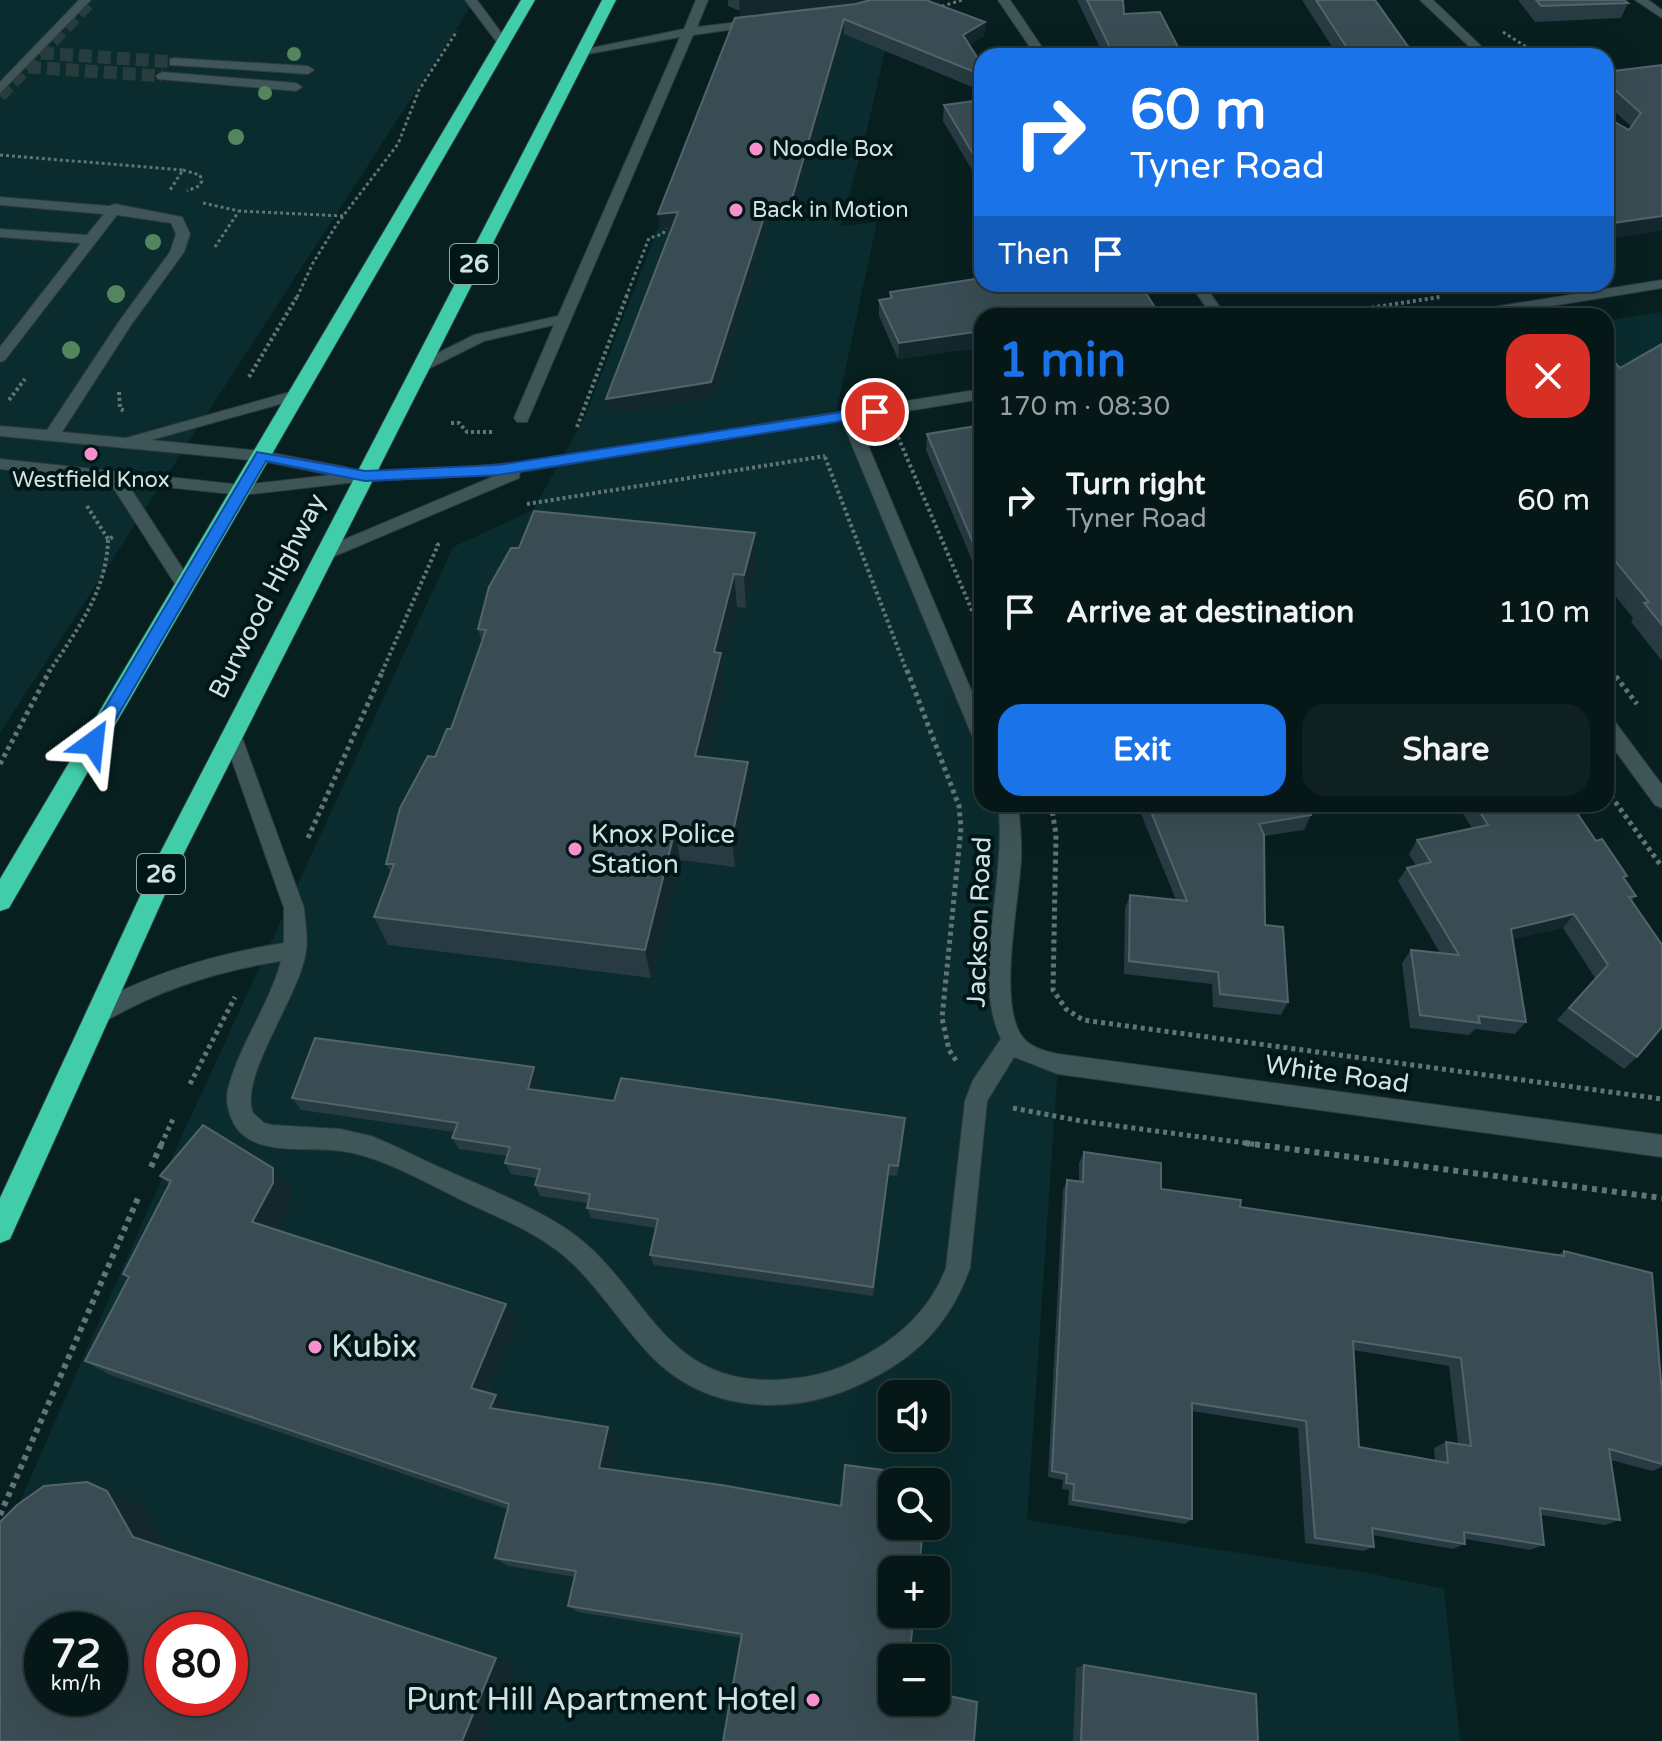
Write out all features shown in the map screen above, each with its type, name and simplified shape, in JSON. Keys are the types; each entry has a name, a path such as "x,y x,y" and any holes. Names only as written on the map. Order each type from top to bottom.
{"highway":[{"path":"0,901 528,0"},
{"name":"Burwood Highway","path":"0,1229 168,860 609,0"}],"street":[{"path":"0,89 85,0"},
{"path":"471,0 502,42"},
{"path":"522,418 688,32 700,12 702,0"},
{"path":"1004,0 1037,48"},
{"path":"1426,0 1477,48"},
{"path":"1641,0 1662,15"},
{"path":"583,51 688,32 771,22"},
{"path":"174,62 308,70"},
{"path":"162,76 296,87"},
{"path":"0,201 115,208 177,220 183,234 177,252 51,436"},
{"path":"0,357 115,208"},
{"path":"0,233 90,239"},
{"path":"1614,292 1662,284"},
{"path":"1513,308 1612,292"},
{"path":"421,367 463,344 493,333 563,319"},
{"path":"121,443 297,395"},
{"path":"0,464 242,490 365,476 447,474 531,466 974,395"},
{"path":"848,416 974,719"},
{"path":"0,431 262,456 365,476"},
{"path":"323,555 531,466"},
{"path":"114,476 185,586"},
{"path":"232,735 294,908 296,950 242,1081 239,1110 248,1127 258,1134 364,1144 536,1224 573,1247 594,1266 647,1334 690,1373 741,1390 763,1393 837,1382 883,1359 937,1316 950,1294 958,1268 976,1101 981,1087 1012,1041"},
{"path":"1614,735 1662,800"},
{"name":"Jackson Road","path":"1009,812 1011,835 1000,1007 1012,1041"},
{"path":"96,1015 125,997 167,978 214,964 296,950"},
{"name":"White Road","path":"1012,1041 1031,1056 1058,1064 1662,1146"}],"path":[{"path":"933,9 962,0"},
{"path":"246,382 294,305 313,263 398,144 419,90 459,25"},
{"path":"0,155 183,170 200,175 202,181 190,191 178,192"},
{"path":"166,196 183,170"},
{"path":"201,203 239,211 344,216"},
{"path":"215,248 239,211"},
{"path":"576,431 649,238 663,234 671,215"},
{"path":"1370,308 1441,297"},
{"path":"125,382 119,393 120,409 132,413"},
{"path":"895,431 974,615"},
{"path":"461,436 467,432"},
{"path":"525,504 827,456 959,806 960,841 942,1018 949,1050 981,1087 1002,1104 1021,1111 1081,1121 1662,1198"},
{"path":"430,534 438,545"},
{"path":"0,764 38,689 93,602 105,577 108,539 118,535"},
{"path":"302,852 438,545 449,535"},
{"path":"1614,800 1662,867"},
{"path":"1052,812 1056,834 1053,990 1066,1009 1083,1020 1662,1099"},
{"path":"190,1084 241,985"},
{"path":"151,1167 174,1117"},
{"path":"0,1515 138,1198"}],"shaded area":[{"name":"Westfield Knox","path":"0,0 475,0 0,733"},
{"path":"896,4 841,226 877,222 835,418 848,416 974,719 974,812 1008,812 1000,1007 1012,1041 1058,1064 1027,1520 1368,1573 1444,1589 1460,1741 0,1741 0,1547 151,1203 453,547 533,510 584,419 736,26"},
{"path":"1662,312 1662,440 1614,386 1614,320"}],"building":[{"path":"870,0 926,0 985,22 963,35 974,52 974,72 844,19 790,205 767,208 711,382 606,399 678,212 658,214 735,18"},
{"path":"1087,0 1123,0 1124,14 1160,12 1178,48 1110,48"},
{"path":"1316,0 1375,0 1410,48 1353,47 1347,48"},
{"path":"1536,0 1624,0 1628,3 1541,6"},
{"path":"1662,65 1662,216 1614,223 1614,122 1629,130 1641,113 1614,89 1614,71"},
{"path":"974,101 974,156 944,105"},
{"path":"974,279 974,292 1145,292 1155,308 974,308 974,332 899,343 879,300 892,298 890,292"},
{"path":"1662,344 1662,625 1644,603 1649,602 1614,560 1614,362 1620,368"},
{"path":"974,426 974,545 927,434"},
{"path":"534,511 755,533 744,575 734,574 714,652 721,653 695,756 748,762 732,837 675,830 645,950 374,917 394,864 386,864 400,808 428,756 435,757 447,729 451,729 486,630 478,629 489,587 511,548 519,548"},
{"path":"1151,812 1310,812 1311,815 1259,824 1264,835 1265,925 1283,927 1288,1002 1220,994 1218,972 1129,961 1130,895 1187,901"},
{"path":"1480,812 1576,812 1596,841 1602,839 1627,876 1623,877 1636,896 1629,897 1662,945 1662,1027 1637,1057 1569,1008 1608,965 1574,914 1511,929 1526,1022 1478,1016 1480,1023 1420,1015 1411,950 1459,955 1407,868 1431,862 1417,840 1488,825"},
{"path":"315,1038 534,1067 528,1089 614,1101 621,1078 905,1118 898,1166 889,1165 873,1287 650,1255 658,1219 587,1208 590,1194 535,1185 540,1169 505,1163 510,1147 452,1138 458,1123 292,1098"},
{"path":"203,1125 273,1168 273,1183 252,1222 506,1304 471,1388 496,1395 490,1408 608,1427 599,1468 841,1506 845,1465 878,1469 878,1540 922,1540 920,1556 878,1556 878,1628 912,1628 911,1644 878,1644 878,1716 950,1716 950,1696 977,1702 974,1741 723,1741 742,1634 568,1606 576,1571 495,1558 509,1504 85,1361 129,1277 123,1274 171,1181 160,1176"},
{"path":"1084,1152 1161,1163 1161,1189 1241,1200 1240,1207 1564,1256 1564,1251 1652,1273 1662,1394 1662,1464 1609,1449 1620,1520 1540,1508 1544,1545 1464,1532 1465,1544 1372,1528 1374,1547 1315,1538 1306,1421 1192,1403 1192,1519 1073,1500 1074,1484 1066,1483 1067,1474 1052,1471 1067,1180 1083,1182","holes":["1353,1341 1461,1358 1471,1446 1446,1442 1448,1463 1359,1447"]},
{"path":"87,1482 107,1491 133,1537 496,1658 462,1741 0,1741 0,1522 44,1486"},
{"path":"1084,1665 1256,1694 1258,1741 1081,1741"}],"tunnel":[{"path":"41,53 92,0"},
{"path":"0,96 41,53"},
{"path":"41,53 174,62"},
{"path":"28,67 162,76"}],"place":[{"name":"Noodle Box","path":"756,149"},
{"name":"Back in Motion","path":"736,210"},
{"name":"Westfield Knox","path":"91,454"},
{"name":"Knox Police Station","path":"575,849"},
{"name":"Kubix","path":"315,1347"},
{"name":"Punt Hill Apartment Hotel","path":"813,1700"}],"route":[{"path":"93,743 262,456 365,476 447,474 562,461 875,412"}]}
